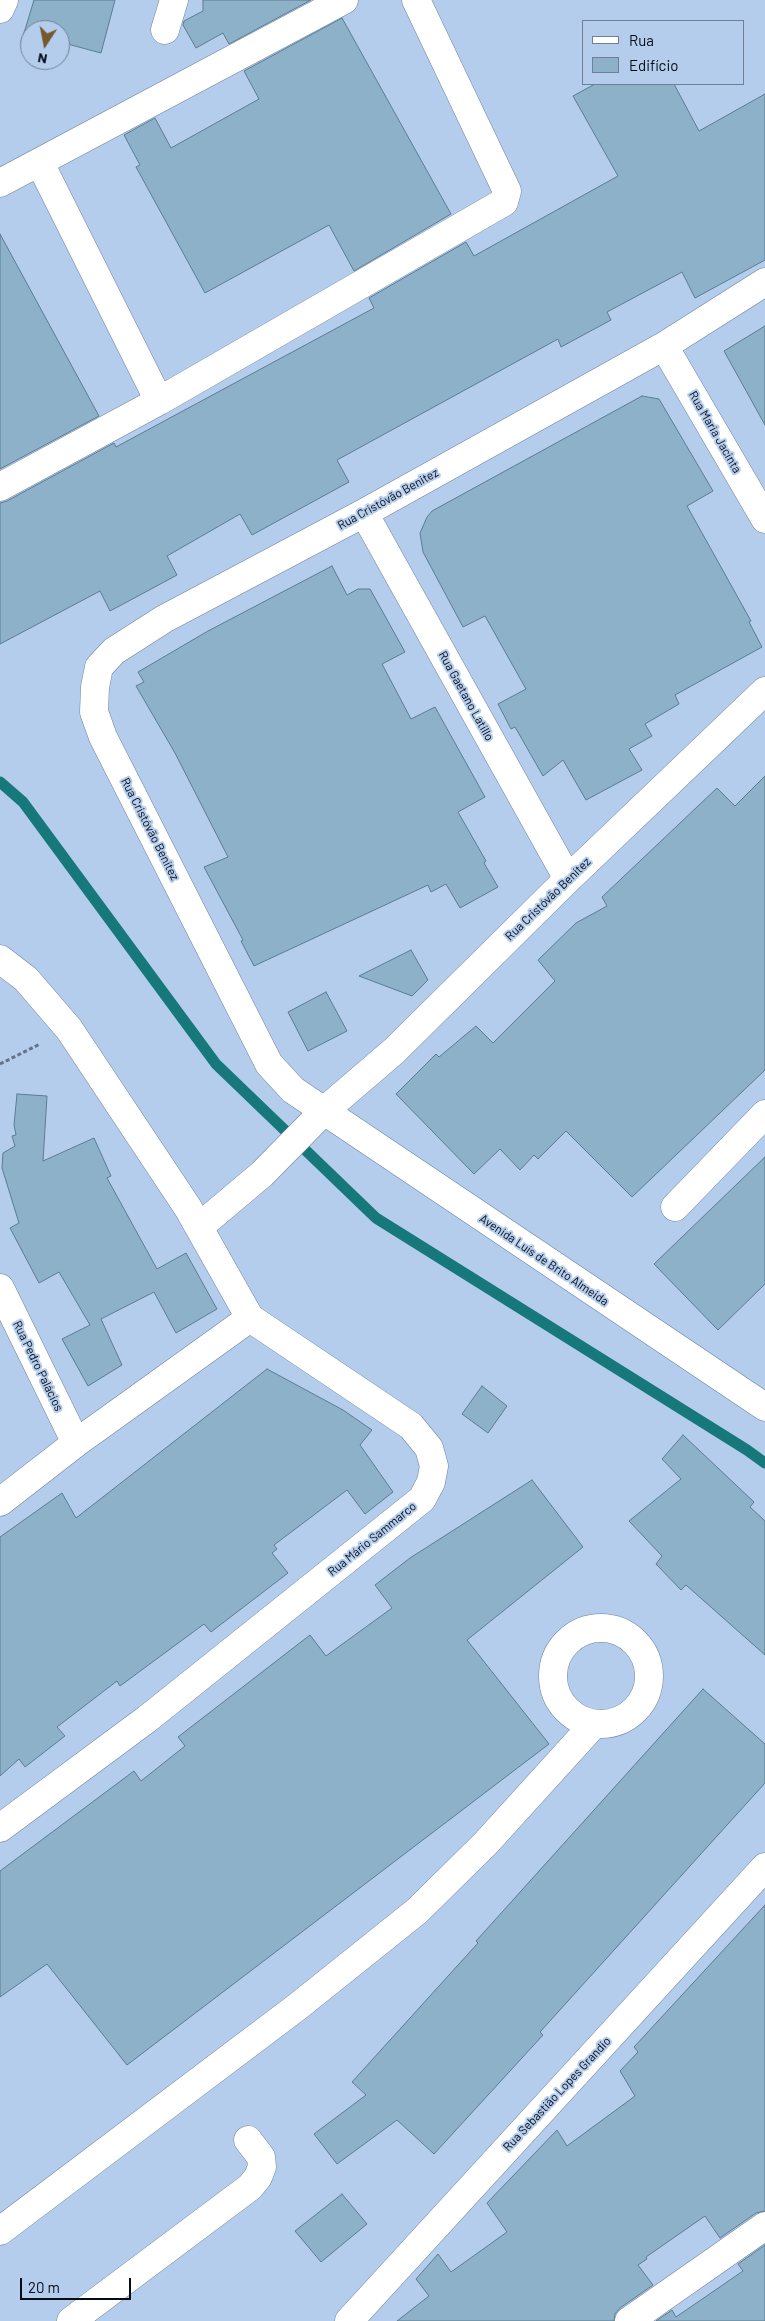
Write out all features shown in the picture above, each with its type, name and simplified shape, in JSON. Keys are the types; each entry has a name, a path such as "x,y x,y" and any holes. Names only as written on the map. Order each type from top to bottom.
{"street":[{"path":"0,9 4,0"},
{"path":"165,30 174,0"},
{"path":"0,183 344,0"},
{"path":"0,487 160,401 504,202 508,191 416,0"},
{"path":"40,163 160,401"},
{"name":"Rua Cristóvão Benitez","path":"765,282 664,346 364,513 164,619 114,651 99,667 95,687 94,712 103,737 269,1064 293,1090 324,1111 394,1051 568,879 765,692"},
{"name":"Rua Maria Jacinta","path":"664,346 765,519"},
{"name":"Rua Gaetano Latillo","path":"364,513 568,879"},
{"path":"0,959 26,979 69,1029 199,1227 250,1318 76,1443 0,1502"},
{"path":"199,1227 262,1174 324,1111"},
{"name":"Avenida Luís de Brito Almeida","path":"324,1111 765,1407"},
{"path":"675,1207 765,1114"},
{"name":"Rua Pedro Palácios","path":"0,1288 76,1443"},
{"name":"Rua Mário Sammarco","path":"0,1828 147,1719 422,1498 431,1482 434,1466 429,1448 411,1426 250,1318"},
{"path":"0,2231 297,2007 417,1911 486,1843 594,1724"},
{"name":"Rua Sebastião Lopes Grandio","path":"349,2321 765,1867"},
{"path":"71,2321 250,2186 258,2177 262,2167 261,2157 248,2140"},
{"path":"629,2321 765,2226"}],"path":[{"path":"0,1064 69,1029"}],"building":[{"path":"34,0 115,0 101,53 70,45 70,20 28,20"},
{"path":"203,0 311,0 229,44 223,33 196,48 183,25 184,21 203,11"},
{"path":"342,18 451,214 354,271 329,225 205,293 136,167 140,165 124,135 155,118 171,148 259,99 244,71"},
{"path":"593,85 675,85 699,131 765,94 765,260 695,298 682,272 607,312 611,320 561,347 558,339 337,460 349,482 252,535 240,514 167,556 177,575 110,611 100,591 0,644 0,503 114,443 116,447 374,308 369,298 466,242 474,256 618,176 573,96"},
{"path":"0,234 99,416 0,469"},
{"path":"765,326 765,425 724,351"},
{"path":"642,396 659,399 713,491 687,506 751,621 749,622 762,647 675,695 679,704 645,724 652,736 629,749 642,770 586,800 563,760 543,776 515,727 511,729 498,704 526,689 485,616 463,627 423,552 420,533 427,517 432,511"},
{"path":"332,566 347,595 358,589 370,589 405,652 382,664 411,719 435,707 485,797 458,812 486,861 484,863 498,887 460,908 446,884 431,892 428,885 254,966 241,941 243,940 204,867 228,857 175,753 136,686 144,682 138,672 208,631"},
{"path":"765,776 765,1070 632,1197 566,1131 538,1159 534,1155 520,1170 500,1149 474,1174 396,1094 436,1054 439,1057 476,1026 493,1043 555,981 538,960 576,923 607,906 602,897 717,788 735,806"},
{"path":"411,950 428,980 412,996 359,976"},
{"path":"326,992 347,1031 308,1051 288,1012"},
{"path":"17,1094 47,1096 43,1161 94,1138 111,1176 107,1178 157,1269 186,1253 217,1309 176,1333 154,1292 101,1319 122,1365 88,1386 62,1339 90,1325 59,1272 39,1283 10,1228 19,1223 2,1168 3,1153 15,1146 12,1136 16,1135 14,1125"},
{"path":"765,1157 765,1284 718,1330 654,1264"},
{"path":"267,1369 343,1410 372,1430 360,1445 393,1492 365,1514 347,1490 274,1545 277,1549 272,1553 288,1573 211,1632 204,1624 120,1686 117,1681 57,1727 65,1736 25,1767 19,1759 0,1776 0,1537 62,1493 76,1518"},
{"path":"482,1386 507,1406 488,1433 462,1414"},
{"path":"683,1435 754,1502 750,1507 765,1521 765,1655 686,1585 681,1590 656,1564 662,1556 629,1521 681,1479 662,1459"},
{"path":"532,1480 583,1547 467,1640 549,1744 127,2065 47,1964 0,1997 0,1871 134,1771 141,1781 185,1746 178,1737 310,1635 326,1656 392,1608 375,1585 410,1558"},
{"path":"703,1689 765,1744 765,1783 540,2032 543,2035 434,2154 397,2120 337,2164 314,2134 366,2095 352,2082"},
{"path":"765,1905 765,2211 756,2213 720,2238 705,2216 646,2257 647,2259 638,2265 653,2285 620,2308 615,2314 614,2321 397,2321 429,2296 416,2279 438,2254 451,2272 507,2232 487,2203 557,2130 567,2146 635,2096 620,2071 638,2052 634,2047"},
{"path":"342,2194 367,2224 321,2262 295,2231"},
{"path":"765,2245 765,2321 656,2321 672,2310 676,2317 743,2271 738,2264"}],"waterway":[{"path":"0,782 23,802 216,1064 376,1218 765,1463"}]}
